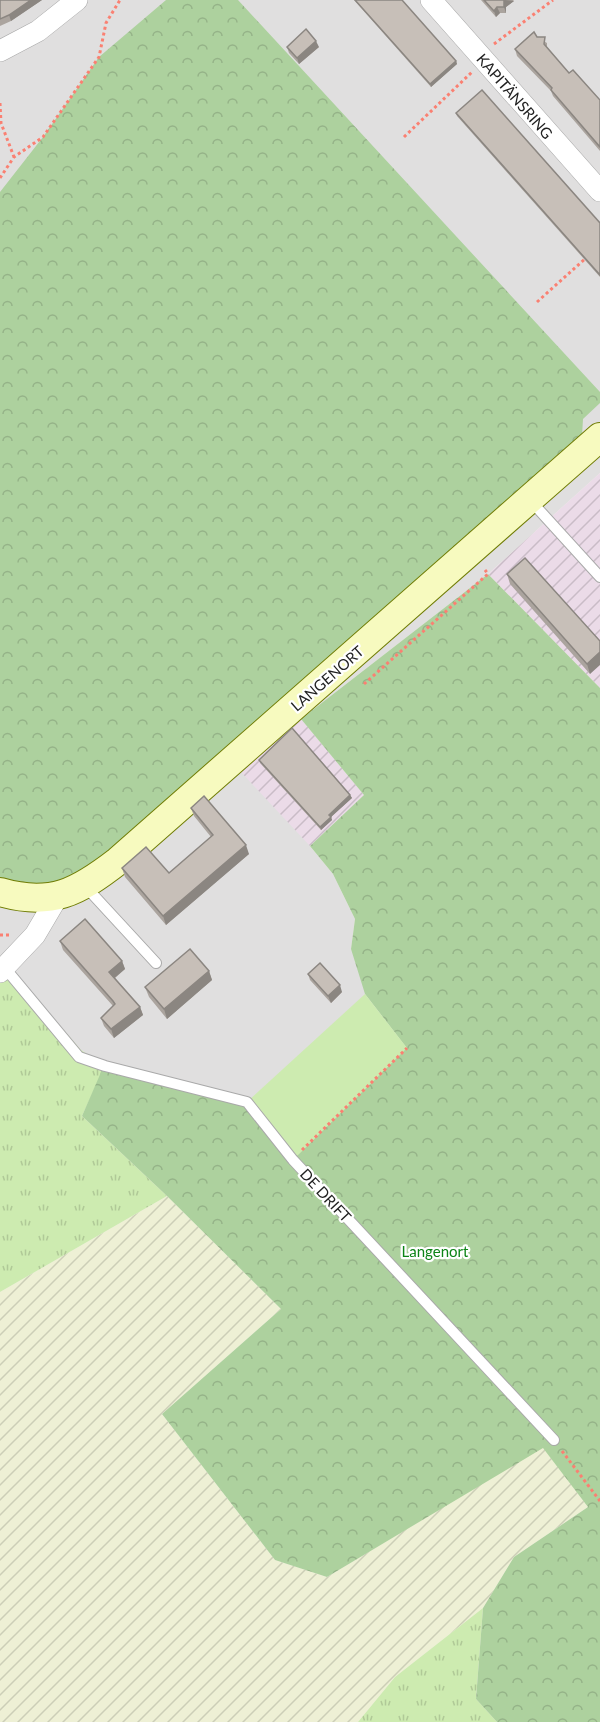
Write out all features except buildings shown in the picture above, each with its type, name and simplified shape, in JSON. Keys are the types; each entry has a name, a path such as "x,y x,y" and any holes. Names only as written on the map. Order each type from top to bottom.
{"street":[{"path":"0,51 38,31 77,0"},
{"name":"KAPITÄNSRING","path":"430,0 600,191"},
{"name":"LANGENORT","path":"50,897 75,891 118,861 599,440"},
{"path":"0,892 18,898 50,897 35,935 2,970"}],"lane":[{"path":"530,500 600,577"},
{"path":"84,885 156,963"},
{"name":"DE DRIFT","path":"2,970 79,1057 105,1066 247,1102 293,1160 554,1440"}],"path":[{"path":"0,178 14,157 43,137 99,57 106,23 120,0"},
{"path":"404,137 471,74 481,57 497,41 553,0"},
{"path":"0,103 1,123 14,157"},
{"path":"537,302 592,253"},
{"path":"364,684 488,574 470,553"},
{"path":"293,1160 406,1047"},
{"path":"554,1440 600,1501"}],"shaded area":[{"path":"0,0 600,0 600,473 488,574 301,719 364,795 310,846 333,874 355,919 351,949 407,1048 293,1160 105,1066 81,1050 5,961 0,965"},
{"path":"600,473 600,688 488,574"},
{"path":"301,719 364,795 310,846 240,771"}],"green space":[{"path":"166,0 238,0 600,392 600,403 583,419 582,436 87,873 52,887 0,881 0,192 43,137 99,57"},
{"name":"Langenort","path":"488,574 600,688 600,1722 497,1722 476,1699 483,1608 514,1557 588,1507 543,1448 327,1577 275,1560 162,1414 281,1309 82,1116 102,1070 247,1102 406,1047 365,994 351,949 355,919 333,874 310,846 364,795 301,719"},
{"path":"4,961 81,1050 105,1066 82,1116 167,1196 0,1292 0,965"},
{"path":"365,994 407,1048 293,1160 247,1102"},
{"path":"167,1196 281,1309 162,1414 275,1560 327,1577 543,1447 588,1507 514,1557 483,1608 395,1677 358,1722 0,1722 0,1292"},
{"path":"483,1608 476,1699 497,1722 358,1722 395,1677"}]}
